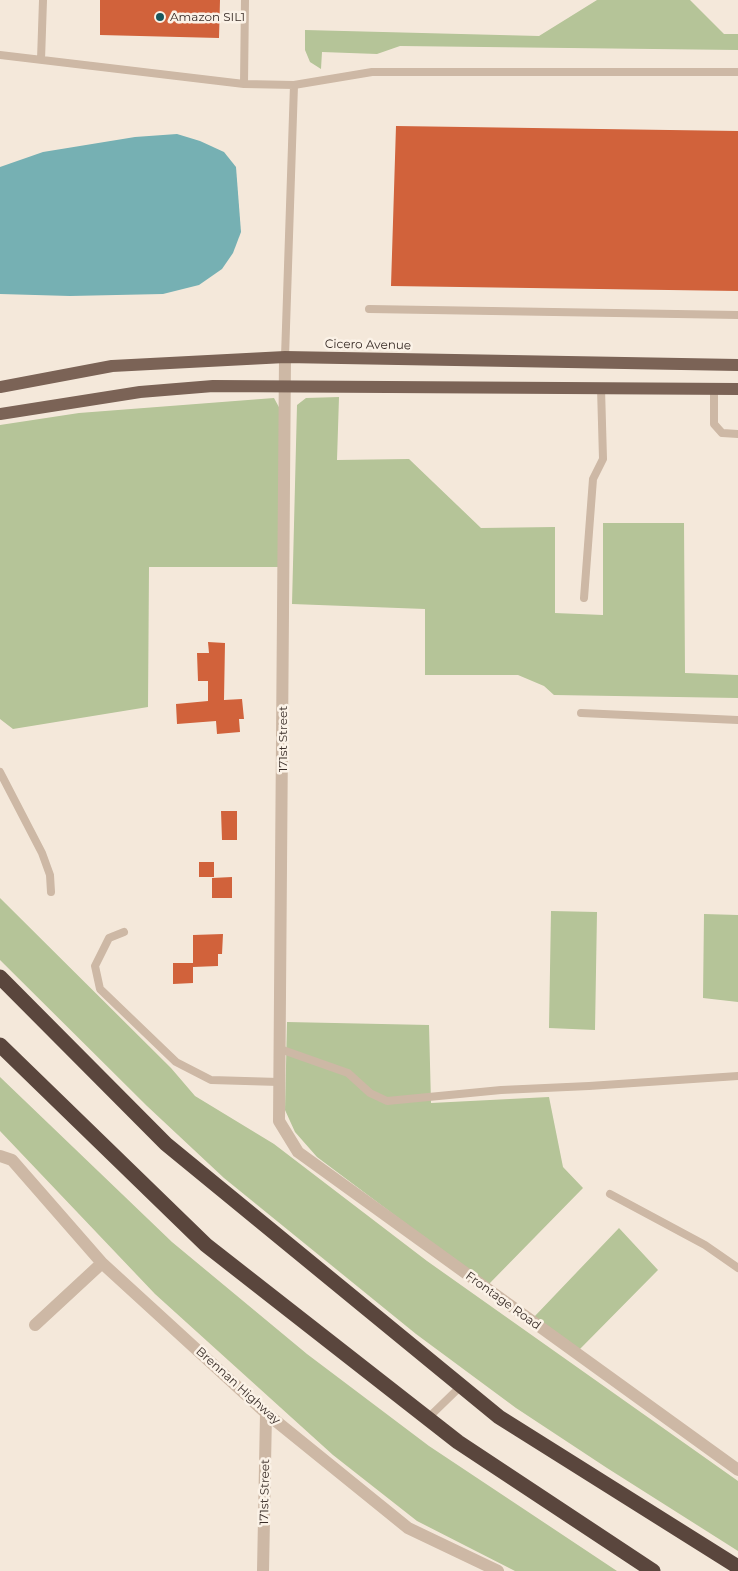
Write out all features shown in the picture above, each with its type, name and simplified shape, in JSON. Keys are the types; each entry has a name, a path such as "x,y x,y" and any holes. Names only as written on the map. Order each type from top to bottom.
{"highway":[{"path":"0,977 166,1144 499,1417 738,1567"},
{"path":"0,1045 206,1245 458,1442 653,1571"}],"main road":[{"name":"Cicero Avenue","path":"0,387 112,366 285,357 738,365"},
{"path":"0,414 140,392 213,386 738,389"}],"street":[{"name":"171st Street","path":"279,1121 285,357"},
{"name":"Frontage Road","path":"279,1121 298,1152 738,1470"},
{"name":"Brennan Highway","path":"6,1158 102,1263 266,1412 408,1528 498,1571"},
{"path":"35,1325 102,1263"},
{"name":"171st Street","path":"264,1571 266,1412"}],"lane":[{"path":"41,60 43,0"},
{"path":"244,84 245,0"},
{"path":"0,55 244,84 294,84 372,72 738,72"},
{"path":"285,357 294,84"},
{"path":"369,310 738,314"},
{"path":"584,598 593,479 603,460 601,388"},
{"path":"714,388 714,424 722,433 738,434"},
{"path":"581,713 738,720"},
{"path":"0,772 42,853 50,875 50,892"},
{"path":"124,932 109,938 95,966 100,989 107,996 176,1062 211,1080 279,1082"},
{"path":"280,1049 348,1073 370,1093 387,1101 501,1090 738,1076"},
{"path":"610,1194 704,1246 738,1268"},
{"path":"428,1418 461,1386"}],"green space":[{"path":"597,0 690,0 724,34 738,34 738,50 400,46 377,54 322,52 321,69 310,62 305,50 305,30 539,36"},
{"path":"339,397 337,460 409,459 481,528 555,527 555,613 603,615 603,523 684,523 685,673 738,675 738,698 554,695 544,686 518,675 425,675 425,609 292,604 297,405 306,398"},
{"path":"274,398 281,411 281,567 149,567 148,707 13,729 0,719 0,425 79,413"},
{"path":"0,898 171,1068 195,1096 274,1144 427,1261 738,1481 738,1551 516,1408 416,1334 224,1178 147,1106 0,960"},
{"path":"551,911 597,912 595,1030 549,1028"},
{"path":"704,914 738,915 738,1002 703,998"},
{"path":"287,1022 429,1025 431,1103 549,1097 563,1167 583,1188 488,1285 317,1157 295,1132 285,1110"},
{"path":"0,1077 172,1242 307,1354 429,1446 617,1571 515,1571 417,1521 333,1455 155,1294 0,1131"},
{"path":"619,1228 658,1270 578,1351 534,1317"}],"water":[{"path":"177,134 200,141 224,152 236,167 241,232 233,253 222,269 199,285 163,294 70,296 0,294 0,167 43,152 135,137"}],"building":[{"name":"Amazon SIL1","path":"100,0 220,0 219,38 100,35"},
{"path":"396,126 738,131 738,291 391,286"},
{"path":"208,642 225,643 224,700 242,699 244,719 239,719 240,732 217,734 216,721 177,724 176,704 208,701 208,681 198,681 197,653 209,653"},
{"path":"221,811 237,811 237,840 222,840"},
{"path":"199,862 214,862 214,877 199,877"},
{"path":"232,877 232,898 212,898 212,878"},
{"path":"223,934 222,954 218,954 218,966 193,967 193,983 173,984 173,963 193,963 193,935"}],"place":[{"name":"Amazon SIL1","path":"160,17"}]}
